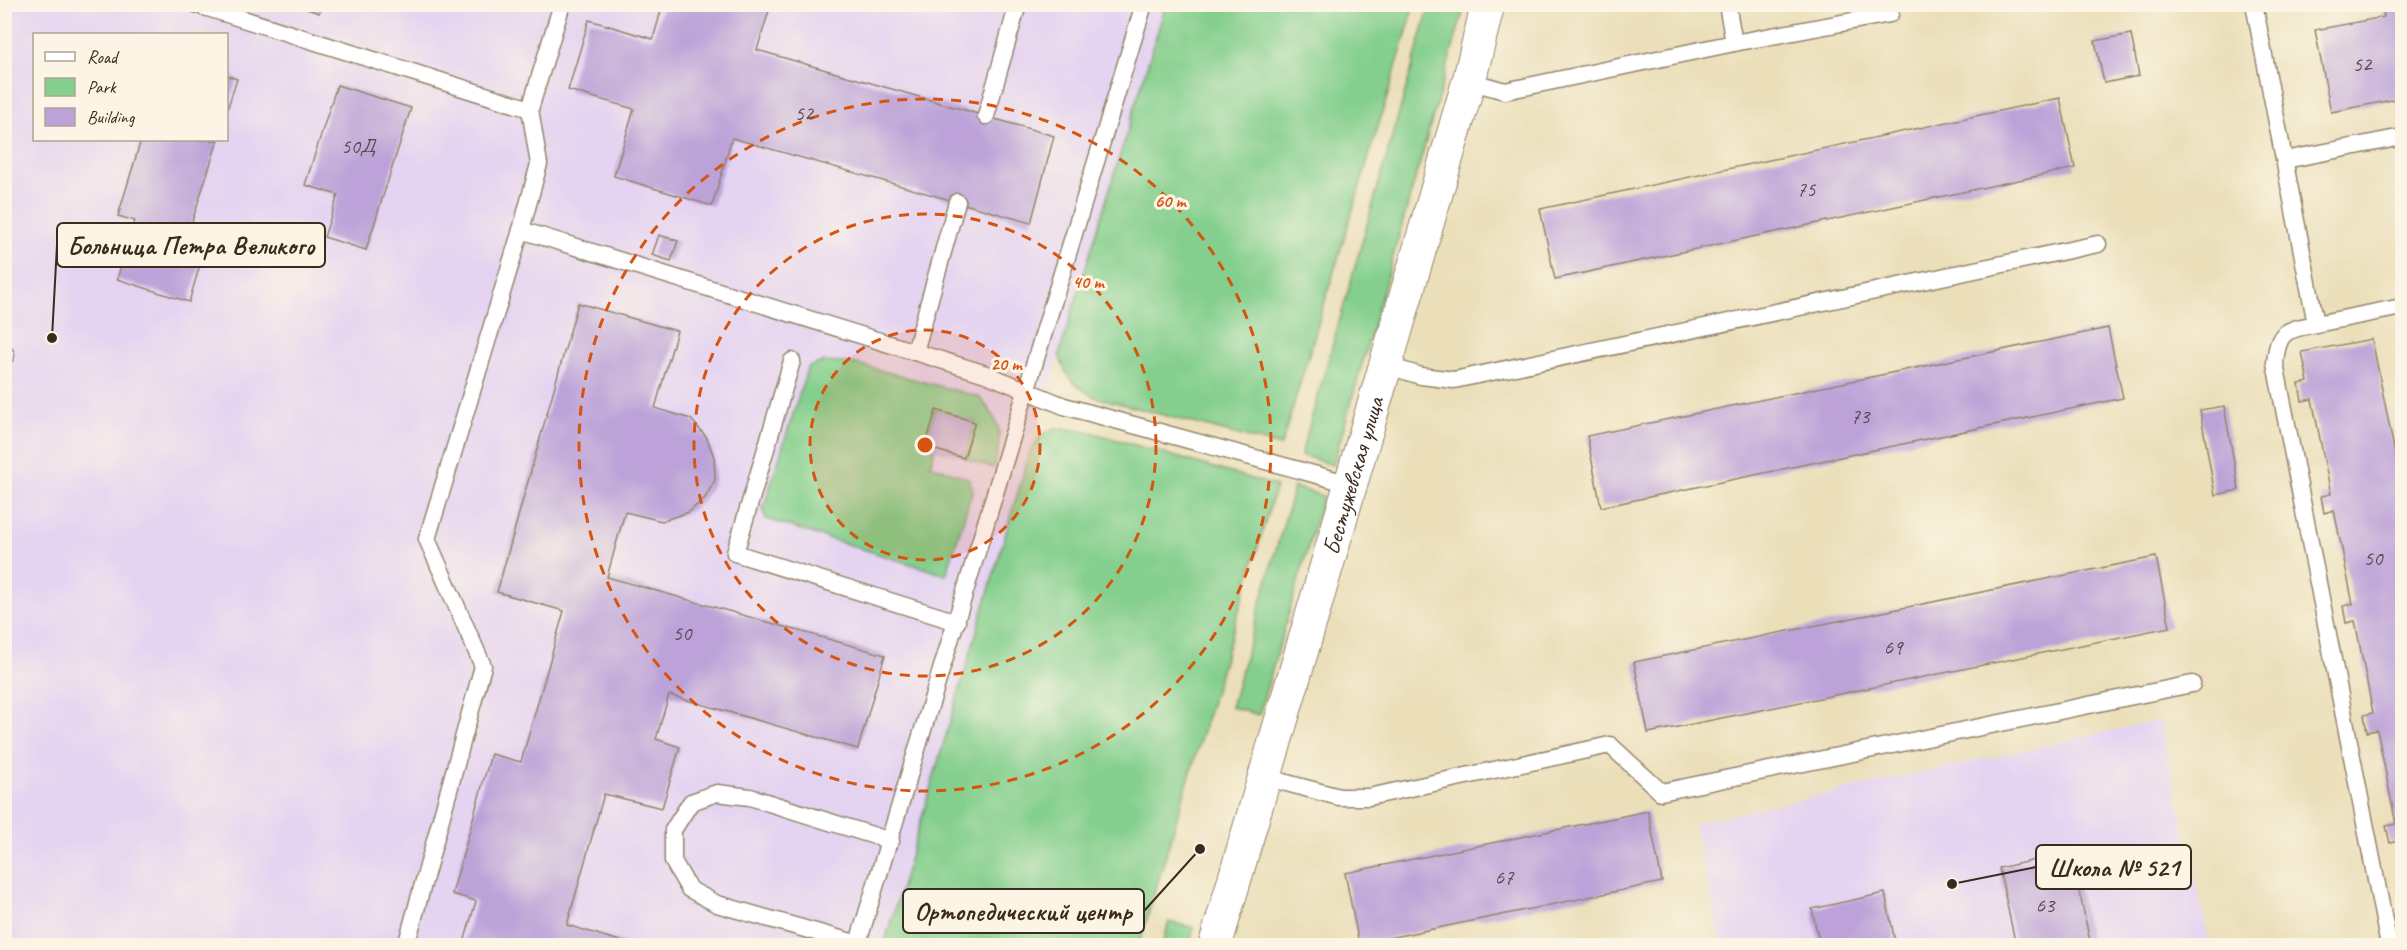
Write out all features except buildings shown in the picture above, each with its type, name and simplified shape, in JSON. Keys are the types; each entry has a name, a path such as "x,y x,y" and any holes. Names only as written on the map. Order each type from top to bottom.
{"street":[{"name":"Бестужевская улица","path":"1215,945 1469,81 1488,4"}],"lane":[{"path":"195,4 530,109"},
{"path":"406,945 483,666 427,538 539,164 530,109 562,4"},
{"path":"986,116 1018,4"},
{"path":"891,841 750,797 717,793 691,802 673,831 673,861 689,889 717,904 858,945 891,841 1144,4"},
{"path":"1727,4 1734,43"},
{"path":"2254,4 2316,324"},
{"path":"1469,81 1505,91 1734,43 1890,14"},
{"path":"2285,160 2403,137"},
{"path":"915,352 957,202"},
{"path":"521,230 986,374 1064,406 1350,484"},
{"path":"1385,365 1421,376 1454,380 2098,244"},
{"path":"2389,945 2274,363 2277,343 2289,330 2403,307"},
{"path":"792,361 735,553 957,622"},
{"path":"1264,777 1339,797 1369,797 1610,745 1661,792 2192,684"}],"shaded area":[{"path":"5,5 1166,5 1030,451 884,945 5,946"},
{"path":"2160,720 2210,945 1722,945 1694,823"}],"green space":[{"path":"1166,4 1413,5 1281,446 1095,397 1081,389 1072,380 1059,355"},
{"path":"1430,5 1465,5 1333,465 1301,455"},
{"path":"823,362 857,364 979,397 992,414 999,430 999,447 993,468 964,458 975,422 935,410 925,446 935,450 930,465 968,478 973,489 946,575 766,519 763,509 808,367"},
{"path":"1056,428 1087,431 1276,486 1139,945 884,945 1030,451 1043,434"},
{"path":"1294,487 1323,496 1259,715 1231,707"},
{"path":"1169,922 1194,928 1189,945 1162,945"}],"place":[{"name":"Больница Петра Великого","path":"52,338"},
{"name":"Ортопедический центр","path":"1200,849"},
{"name":"Школа № 521","path":"1952,884"}]}
